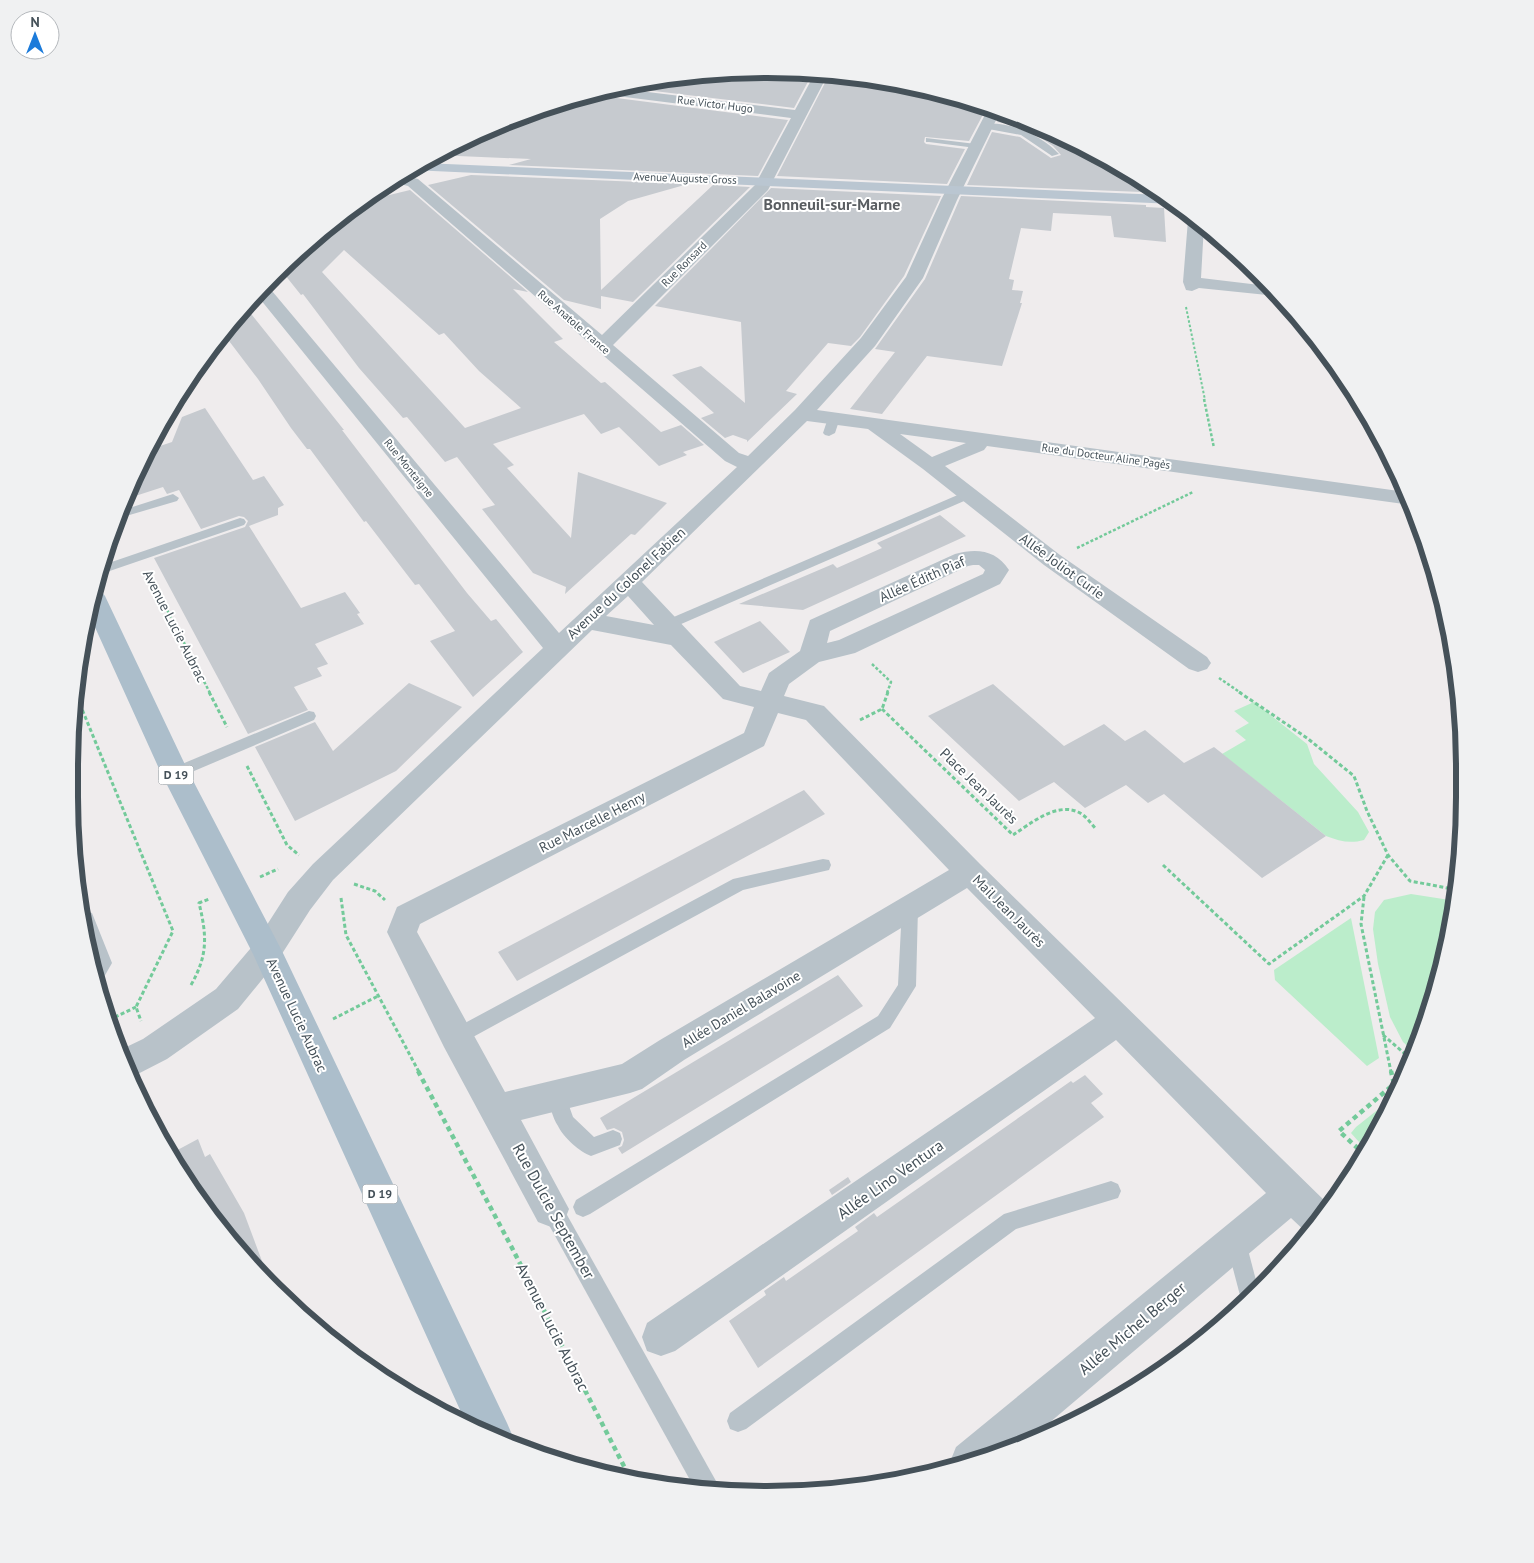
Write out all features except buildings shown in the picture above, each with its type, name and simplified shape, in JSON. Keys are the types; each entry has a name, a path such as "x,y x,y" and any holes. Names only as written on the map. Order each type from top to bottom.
{"main road":[{"name":"Avenue Lucie Aubrac","path":"97,605 175,773 267,950 488,1426"}],"street":[{"name":"Rue Ronsard","path":"602,346 765,182 818,80"},
{"name":"Rue Victor Hugo","path":"624,93 799,115"},
{"name":"Avenue du Colonel Fabien","path":"130,1061 155,1048 227,999 267,950 299,901 323,872 751,465 802,414 868,342 914,278 953,191 992,115"},
{"name":"Avenue Auguste Gross","path":"427,167 1158,200"},
{"name":"Rue Anatole France","path":"405,181 413,182 732,458 751,465"},
{"path":"1196,227 1192,284 1266,291"},
{"name":"Rue Montaigne","path":"266,294 557,648"},
{"name":"Rue du Docteur Aline Pagès","path":"802,414 832,426 875,425 980,438 1402,498"},
{"name":"Allée Joliot Curie","path":"875,425 930,465 1052,560 1198,663"},
{"path":"930,465 977,446 980,438"},
{"name":"Allée Édith Piaf","path":"980,557 991,562 997,570 992,579 852,644 811,655 820,626 963,559 980,557"},
{"name":"Mail Jean Jaurès","path":"628,582 732,693 815,713 970,872 1314,1216"},
{"path":"587,620 673,632"},
{"name":"Rue Marcelle Henry","path":"405,924 755,739 778,680 811,655"},
{"name":"Allée Daniel Balavoine","path":"498,1110 630,1078 672,1050 970,872"},
{"name":"Rue Dulcie September","path":"405,924 456,1037 551,1209"},
{"name":"Allée Lino Ventura","path":"661,1337 1119,1020"},
{"name":"Allée Michel Berger","path":"985,1450 1292,1194"}],"lane":[{"path":"986,126 1016,129 1031,135 1055,154"},
{"path":"929,140 976,146"},
{"path":"673,632 967,495"},
{"path":"126,513 173,498"},
{"path":"107,568 240,522"},
{"path":"175,773 309,716"},
{"path":"456,1037 739,884 824,865"},
{"path":"583,1207 884,1022 907,986 910,908"},
{"path":"556,1095 565,1122 591,1147 613,1139"},
{"path":"738,1421 1011,1221 1111,1191"},
{"name":"Rue Dulcie September","path":"551,1209 704,1482"},
{"path":"1236,1242 1248,1290"}],"path":[{"path":"1052,560 1219,480 1220,472 1183,290 1192,284"},
{"name":"Avenue Lucie Aubrac","path":"139,557 287,845 302,857"},
{"path":"834,732 882,709 890,682 852,644"},
{"path":"1198,663 1307,738 1354,776 1367,811 1388,855 1410,881 1451,889"},
{"path":"80,706 173,931 136,1007 114,1018"},
{"name":"Place Jean Jaurès","path":"882,709 1014,835 1056,810 1073,810 1095,828"},
{"path":"1163,865 1269,964 1364,896 1388,855"},
{"path":"348,884 367,886 383,896 390,914 405,924"},
{"name":"Avenue Lucie Aubrac","path":"340,891 346,935 511,1246 627,1471"},
{"path":"1364,896 1361,924 1382,1034 1394,1082"},
{"path":"188,989 204,960 207,933 199,903"},
{"path":"332,1019 378,996"},
{"path":"136,1007 144,1030 155,1048"},
{"path":"1382,1034 1406,1056"},
{"path":"1359,1149 1339,1131 1392,1086"}],"green space":[{"path":"1254,702 1307,744 1314,764 1358,812 1369,832 1364,840 1354,842 1326,836 1222,754 1246,740 1235,731 1249,723 1234,711"},
{"path":"1411,894 1449,900 1433,974 1409,1047 1403,1042 1390,1017 1378,964 1373,929 1375,912 1384,900"},
{"path":"1351,918 1379,1058 1367,1066 1275,980 1274,970"},
{"path":"1382,1106 1362,1145 1351,1133"}],"district":[{"name":"Bonneuil-sur-Marne","path":"832,204"}]}
